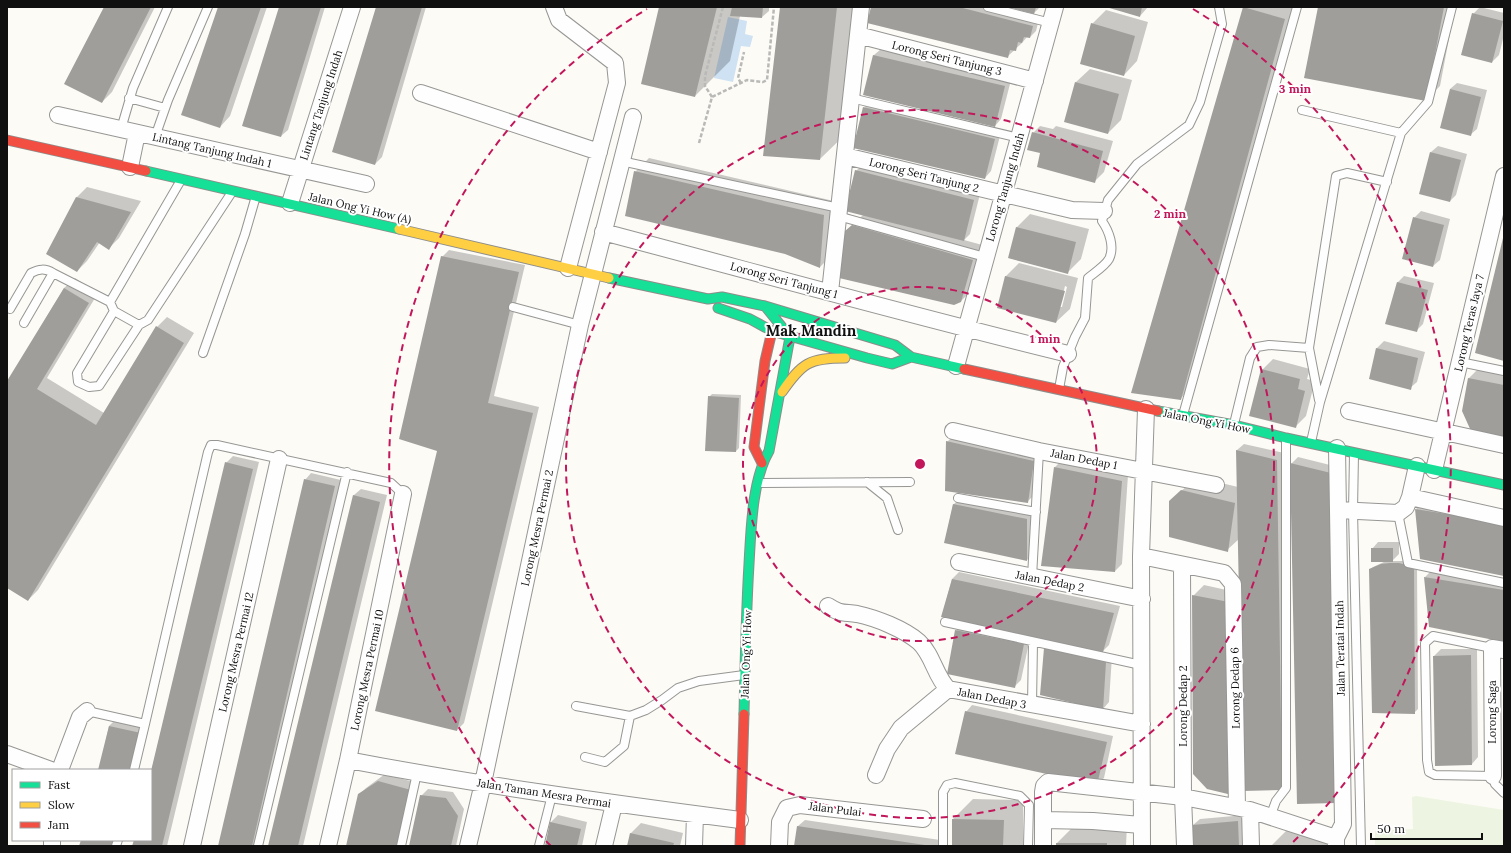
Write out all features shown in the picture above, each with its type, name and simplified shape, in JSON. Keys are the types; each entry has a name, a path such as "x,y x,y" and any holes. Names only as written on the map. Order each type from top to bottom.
{"main road":[{"name":"Jalan Ong Yi How (A)","path":"7,140 290,203 592,274 708,299 722,297 765,306"},
{"name":"Jalan Ong Yi How (A)","path":"708,299 719,308 750,319 772,331"},
{"name":"Jalan Ong Yi How","path":"765,306 895,346 911,357 1146,409 1234,425 1286,438 1504,485"},
{"path":"765,306 790,326"},
{"path":"750,319 756,332"},
{"path":"790,326 790,336"},
{"path":"772,331 790,326 829,326"},
{"path":"772,331 892,364 911,357"},
{"path":"762,463 754,447 765,361 772,331"},
{"name":"Jalan Ong Yi How","path":"740,846 745,675 752,516 762,463 769,451 790,336"},
{"path":"761,344 765,361"},
{"path":"778,398 798,370 807,363 819,358 866,358"}],"street":[{"name":"Lintang Tanjung Indah","path":"290,203 352,7"},
{"path":"554,7 559,20 615,63 618,83 568,268"},
{"path":"830,292 861,7"},
{"name":"Lorong Tanjung Indah","path":"956,366 1055,7"},
{"name":"Lorong Seri Tanjung 3","path":"858,35 1035,81"},
{"path":"421,94 599,152"},
{"name":"Lintang Tanjung Indah 1","path":"58,115 366,184"},
{"name":"Lorong Mesra Permai 2","path":"468,846 483,783 580,325 633,117"},
{"path":"130,167 137,133"},
{"name":"Lorong Seri Tanjung 2","path":"845,156 1072,210 1104,211"},
{"name":"Lorong Teras Jaya 7","path":"1434,470 1504,176"},
{"name":"Lorong Seri Tanjung 1","path":"603,232 966,329 1068,354"},
{"path":"1142,846 1141,556 1146,409"},
{"path":"1348,411 1504,445"},
{"name":"Jalan Dedap 1","path":"953,431 1039,451 1216,485"},
{"name":"Jalan Teratai Indah","path":"1336,842 1343,824 1346,510 1337,448"},
{"name":"Lorong Mesra Permai 12","path":"192,846 279,459"},
{"path":"1346,510 1398,513 1406,507 1410,497 1417,466"},
{"name":"Lorong Mesra Permai 10","path":"328,846 348,760 403,494"},
{"path":"1410,497 1504,518"},
{"path":"1141,556 1182,565"},
{"name":"Jalan Dedap 2","path":"958,562 1142,599"},
{"name":"Lorong Dedap 6","path":"1182,565 1224,572 1233,584 1244,809 1251,846"},
{"name":"Lorong Dedap 2","path":"1182,565 1183,797 1185,846"},
{"name":"Jalan Dedap 3","path":"828,606 837,612 857,614 886,623 919,642 935,668 940,682 948,689 1142,724"},
{"name":"Lorong Saga","path":"1492,776 1498,649"},
{"path":"876,775 887,749 901,728 948,689"},
{"path":"60,769 80,717 87,711"},
{"path":"7,754 48,769"},
{"name":"Jalan Taman Mesra Permai","path":"348,760 552,795 740,820"},
{"path":"1043,846 1044,786 1048,782 1183,797 1244,809 1270,817 1336,842"},
{"path":"604,846 614,804"},
{"name":"Jalan Pulai","path":"779,846 780,822 787,808 800,805 923,820"},
{"path":"694,814 694,846"},
{"path":"1043,820 1093,821 1141,825"}],"lane":[{"path":"121,129 129,98 168,7"},
{"path":"155,137 165,108 208,7"},
{"path":"988,7 1051,23"},
{"path":"1059,390 1063,367 1075,337 1085,318 1088,278 1109,260 1111,249 1108,230 1102,220 1108,200 1137,164 1189,125 1200,102 1222,24 1219,7"},
{"path":"1311,443 1320,402 1401,133 1428,102 1452,7"},
{"path":"1183,415 1294,8"},
{"path":"129,98 165,108"},
{"path":"851,98 1019,138"},
{"path":"1302,110 1401,133"},
{"path":"621,160 839,212 985,257"},
{"path":"1320,402 1309,348 1336,176 1347,173 1387,182"},
{"path":"110,302 182,179"},
{"path":"114,311 77,373 78,382 89,387 98,386 139,325 148,320 233,190"},
{"path":"203,354 245,234 256,196"},
{"path":"10,309 31,273 37,270 46,269 110,302 114,311 139,325"},
{"path":"24,323 53,273"},
{"path":"513,307 580,325"},
{"path":"1234,425 1250,358 1257,347 1269,345 1309,348"},
{"path":"1460,362 1504,371"},
{"path":"1270,817 1276,801 1286,788 1286,438"},
{"path":"134,769 208,452 212,445 347,472 391,483 403,494"},
{"path":"1032,577 1039,451"},
{"path":"1354,452 1346,510 1361,846"},
{"path":"258,846 347,472"},
{"path":"867,482 887,498 898,530"},
{"path":"758,483 910,482"},
{"path":"958,498 1036,512"},
{"path":"1398,513 1408,564 1504,583"},
{"path":"945,622 1141,665"},
{"path":"1498,649 1433,636 1425,643 1427,760 1429,772 1435,776 1492,776 1495,784 1504,793"},
{"path":"1032,705 1033,642"},
{"path":"576,706 630,716 646,710 678,688 699,681 745,675"},
{"path":"87,711 145,724"},
{"path":"585,757 605,762 624,746 630,716"},
{"path":"401,846 417,773"},
{"path":"943,846 943,792 947,785 955,783 1020,796 1029,805 1028,846"},
{"path":"539,846 552,795"}],"path":[{"path":"712,97 705,86 705,76 723,7"},
{"path":"699,142 712,97 747,80 763,82 767,80 774,7"},
{"path":"741,83 738,78 744,52"}],"green space":[{"path":"1416,796 1504,810 1504,846 1375,846 1375,831 1413,829 1412,797"}],"water":[{"path":"728,17 747,21 745,34 753,36 750,47 741,46 733,82 714,78"}],"building":[{"path":"104,7 151,7 102,103 64,84"},
{"path":"218,7 261,7 220,128 181,115"},
{"path":"279,7 321,7 281,137 242,126"},
{"path":"376,7 422,7 375,165 332,152"},
{"path":"659,7 717,7 695,97 641,84"},
{"path":"732,7 763,7 762,18 730,16"},
{"path":"780,7 837,7 820,160 763,156"},
{"path":"871,7 959,7 1033,26 1030,38 1024,37 1022,43 1018,42 1016,51 1010,50 1008,58 867,23"},
{"path":"1008,7 1036,7 1034,14"},
{"path":"1106,7 1142,7 1140,17"},
{"path":"1243,7 1285,19 1181,400 1131,393"},
{"path":"1318,7 1444,7 1426,101 1304,78"},
{"path":"1472,13 1503,21 1492,63 1461,55"},
{"path":"1091,23 1135,36 1124,76 1080,64"},
{"path":"873,55 1005,86 995,127 863,95"},
{"path":"1075,82 1119,94 1108,134 1064,122"},
{"path":"1450,89 1481,97 1471,136 1440,128"},
{"path":"863,107 995,139 985,179 853,148"},
{"path":"1032,132 1103,151 1095,183 1037,167 1040,153 1027,150"},
{"path":"1430,152 1461,160 1450,202 1419,194"},
{"path":"855,170 974,200 964,241 845,211"},
{"path":"634,171 824,215 820,268 785,254 625,216"},
{"path":"76,197 131,212 109,250 97,242 77,272 46,254"},
{"path":"1413,217 1444,225 1433,267 1402,259"},
{"path":"852,225 973,260 961,302 954,305 839,278 845,231"},
{"path":"1016,227 1076,242 1068,274 1008,258"},
{"path":"1504,238 1504,361 1475,353"},
{"path":"441,256 519,272 488,403 533,413 457,731 375,711 437,451 399,439"},
{"path":"1005,276 1065,291 1056,323 997,308"},
{"path":"1397,282 1428,290 1417,332 1385,324"},
{"path":"64,288 89,303 37,389 96,425 156,326 184,343 28,601 7,588 7,381"},
{"path":"1376,348 1418,358 1411,390 1369,379"},
{"path":"1261,369 1300,379 1298,389 1305,391 1296,428 1249,416"},
{"path":"1468,378 1504,385 1504,437 1471,431 1462,411"},
{"path":"708,396 739,398 736,452 705,451"},
{"path":"946,441 1034,461 1028,503 945,491"},
{"path":"1236,450 1277,460 1282,790 1243,791"},
{"path":"225,462 253,469 162,846 132,846 134,841 152,841 151,769"},
{"path":"1290,463 1331,473 1336,803 1297,804"},
{"path":"1054,467 1122,481 1115,572 1041,566"},
{"path":"304,479 335,486 252,846 218,846"},
{"path":"1181,490 1235,503 1228,552 1169,537 1169,501"},
{"path":"353,495 380,502 298,846 268,846"},
{"path":"953,504 1027,519 1027,561 944,543"},
{"path":"1415,509 1504,523 1504,576 1420,559"},
{"path":"1371,548 1393,548 1393,562 1371,562"},
{"path":"1399,563 1414,567 1415,714 1372,713 1369,569 1381,564"},
{"path":"1424,577 1504,590 1504,642 1429,627"},
{"path":"952,579 1114,613 1103,652 941,617"},
{"path":"1192,595 1229,602 1232,795 1207,789 1193,774"},
{"path":"955,630 1024,644 1015,688 947,674"},
{"path":"1044,648 1106,662 1103,710 1040,695"},
{"path":"1471,655 1472,765 1435,766 1433,656"},
{"path":"965,711 1107,742 1097,785 955,754"},
{"path":"109,726 141,733 132,769 98,769"},
{"path":"378,781 411,790 397,846 346,846 358,794"},
{"path":"420,795 446,798 458,816 451,846 409,846"},
{"path":"952,819 1004,820 1003,846 952,846"},
{"path":"1238,821 1239,846 1193,846 1192,825"},
{"path":"550,822 581,829 577,846 545,846"},
{"path":"797,826 925,845 925,846 794,846"},
{"path":"630,833 674,843 673,846 627,846"},
{"path":"81,841 115,841 114,846 79,846"},
{"path":"1056,843 1107,843 1107,846 1056,846"}],"traffic: fast":[{"path":"146,171 399,229"},
{"path":"609,278 708,299 722,297 765,306 895,345 911,357 964,369"},
{"path":"744,714 747,602 753,506 759,476 769,451 790,337 765,306"},
{"path":"718,308 750,319 772,331 867,358 892,364 911,357"},
{"path":"1158,411 1234,425 1286,438 1504,485"}],"traffic: slow":[{"path":"399,229 609,278"},
{"path":"782,392 795,374 808,364 823,359 845,358"}],"traffic: jam":[{"path":"7,140 146,171"},
{"path":"762,463 754,447 765,361 772,331"},
{"path":"964,369 1158,411"},
{"path":"740,846 744,714"}],"district":[{"name":"Mak Mandin","path":"811,331"}]}
